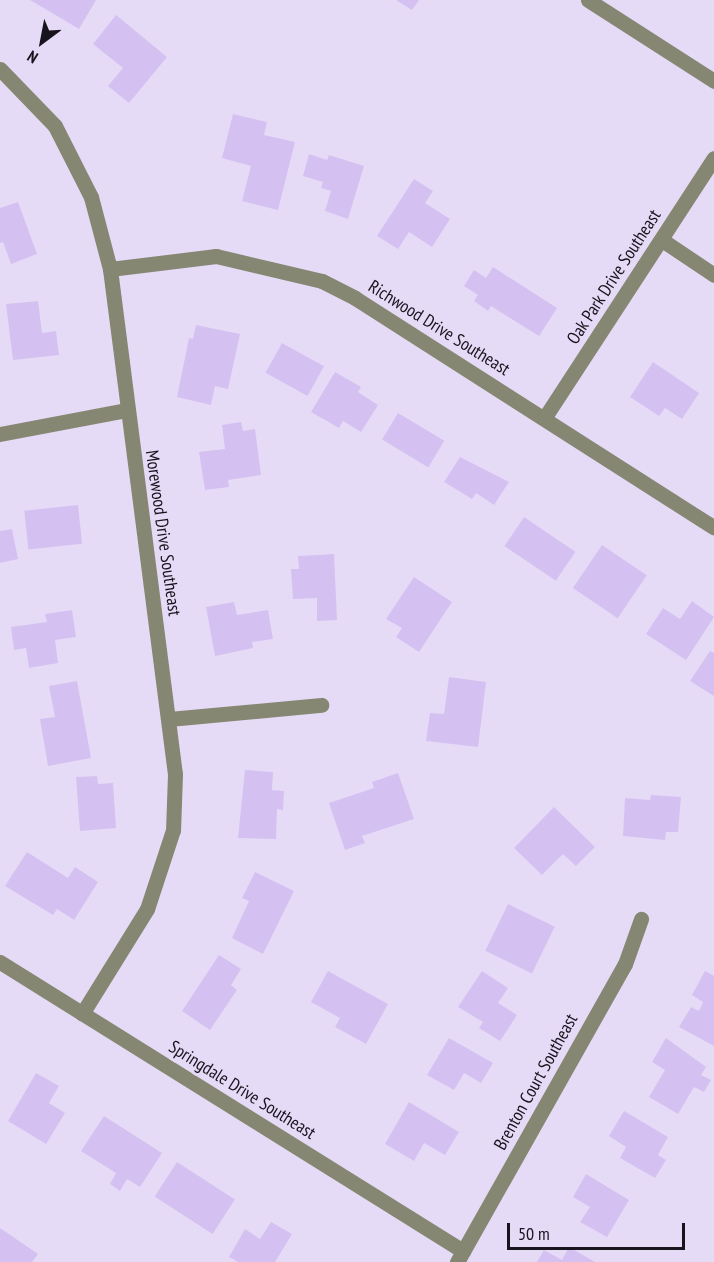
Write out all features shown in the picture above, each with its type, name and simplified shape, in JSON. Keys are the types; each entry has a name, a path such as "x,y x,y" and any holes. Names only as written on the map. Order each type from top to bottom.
{"street":[{"path":"588,0 714,81"},
{"name":"Morewood Drive Southeast","path":"0,69 55,126 91,196 110,268 126,410 175,774 173,830 147,909 82,1014"},
{"name":"Oak Park Drive Southeast","path":"545,417 714,158"},
{"path":"662,240 714,275"},
{"name":"Richwood Drive Southeast","path":"110,268 216,256 322,281 355,298 545,417 714,528"},
{"path":"0,434 126,410"},
{"path":"169,719 321,705"},
{"name":"Brenton Court Southeast","path":"460,1257 625,964 641,919"},
{"name":"Springdale Drive Southeast","path":"0,962 460,1257"}],"building":[{"path":"30,0 96,0 79,29"},
{"path":"396,0 419,0 412,10"},
{"path":"116,15 167,57 129,103 108,86 123,68 93,44"},
{"path":"233,114 267,122 264,135 295,142 278,210 242,201 251,166 222,158"},
{"path":"309,154 327,160 329,155 364,166 348,219 325,211 331,191 321,188 323,182 303,176"},
{"path":"414,179 433,191 425,203 450,219 432,247 409,232 398,249 377,236"},
{"path":"18,202 37,254 11,264 3,242 0,243 0,208"},
{"path":"493,267 557,308 539,336 491,306 488,311 474,301 478,295 464,286 474,270 486,278"},
{"path":"38,301 42,333 56,331 59,355 13,360 6,304"},
{"path":"196,325 240,334 228,389 215,386 211,405 177,397 189,338 193,339"},
{"path":"282,343 324,366 307,396 266,373"},
{"path":"653,362 699,393 682,419 665,408 659,416 630,397"},
{"path":"335,372 361,387 358,392 378,405 361,432 343,421 339,428 311,412"},
{"path":"398,413 444,441 428,467 382,440"},
{"path":"241,422 243,431 255,429 261,475 228,480 229,487 205,490 199,452 225,449 222,425"},
{"path":"460,457 509,482 494,505 476,493 472,499 444,482"},
{"path":"78,505 82,544 28,549 24,511"},
{"path":"524,517 575,552 556,581 504,546"},
{"path":"12,529 18,559 0,563 0,531"},
{"path":"602,545 647,575 618,618 573,588"},
{"path":"334,554 337,620 317,621 317,598 293,599 291,569 299,569 298,556"},
{"path":"414,577 452,602 419,652 396,637 402,628 386,619"},
{"path":"692,601 714,617 686,660 646,634 663,608 680,619"},
{"path":"234,602 237,615 268,610 273,639 252,642 253,648 215,656 206,607"},
{"path":"72,610 76,637 55,640 58,663 29,668 26,648 14,650 11,627 47,622 45,614"},
{"path":"710,651 714,653 714,696 690,681"},
{"path":"449,677 486,682 478,747 426,741 430,713 444,714"},
{"path":"77,681 91,758 48,766 40,719 55,717 49,686"},
{"path":"245,770 273,772 272,790 284,791 283,810 277,809 276,839 238,838"},
{"path":"398,773 414,819 362,836 365,843 345,850 329,803 374,788 372,782"},
{"path":"97,776 98,784 113,783 116,828 80,831 76,777"},
{"path":"651,795 681,797 678,832 666,832 665,840 623,836 625,798 650,800"},
{"path":"554,807 595,847 576,866 563,854 542,875 514,848"},
{"path":"27,852 68,878 75,867 98,882 74,920 57,909 53,915 5,886"},
{"path":"255,872 294,891 263,954 232,938 249,901 242,898"},
{"path":"508,904 555,927 532,974 485,951"},
{"path":"219,955 241,969 231,985 237,990 210,1030 182,1011"},
{"path":"328,971 388,1004 366,1044 335,1027 340,1018 311,1002"},
{"path":"482,971 508,988 498,1003 517,1015 500,1041 479,1028 483,1022 458,1007"},
{"path":"705,971 714,976 714,1046 679,1027 691,1007 699,1011 703,1002 692,995"},
{"path":"449,1038 493,1063 481,1083 464,1073 454,1090 427,1075"},
{"path":"666,1038 706,1067 701,1075 711,1080 704,1092 694,1087 678,1114 649,1097 665,1070 652,1062"},
{"path":"36,1073 59,1086 49,1103 65,1113 46,1144 8,1121"},
{"path":"409,1102 459,1132 445,1155 424,1143 414,1161 385,1144"},
{"path":"624,1111 668,1137 658,1155 666,1160 655,1178 620,1158 626,1147 609,1136"},
{"path":"104,1116 162,1153 140,1187 127,1179 120,1191 110,1184 116,1173 81,1151"},
{"path":"177,1162 235,1200 213,1234 155,1196"},
{"path":"586,1174 629,1200 607,1237 580,1222 590,1207 573,1197"},
{"path":"271,1222 292,1234 275,1262 238,1262 229,1257 245,1229 260,1239"},
{"path":"0,1228 38,1254 32,1262 0,1262"},
{"path":"569,1247 595,1262 537,1262 544,1250 562,1260"}]}
